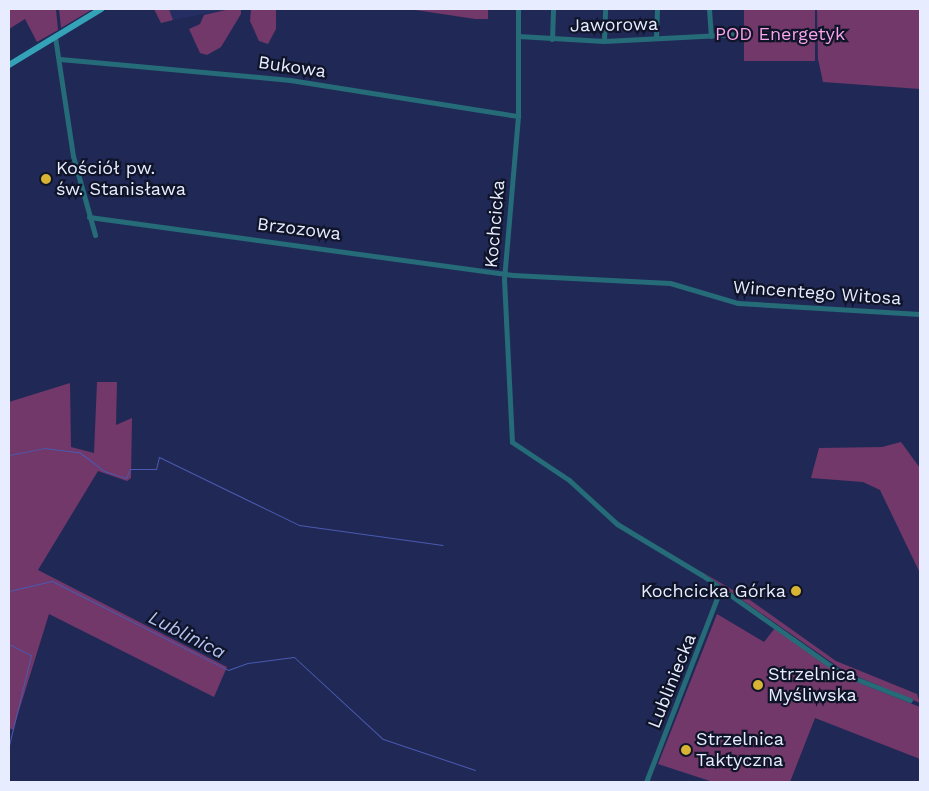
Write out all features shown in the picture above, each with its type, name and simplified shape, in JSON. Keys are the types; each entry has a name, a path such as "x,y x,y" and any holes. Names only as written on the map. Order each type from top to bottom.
{"main road":[{"path":"9,65 101,9"}],"street":[{"name":"Kochcicka","path":"518,9 518,116 504,273 512,441 569,480 617,524 720,590"},
{"path":"552,38 553,9"},
{"path":"604,41 605,9"},
{"path":"656,38 657,9"},
{"path":"708,9 710,36"},
{"name":"Jaworowa","path":"518,36 604,41 741,34"},
{"path":"55,37 60,59 72,150 95,235"},
{"name":"Bukowa","path":"60,59 290,80 518,116"},
{"name":"Brzozowa","path":"89,217 504,273"},
{"name":"Wincentego Witosa","path":"504,273 670,283 738,303 920,314"},
{"path":"720,590 843,674 910,700"},
{"name":"Lubliniecka","path":"646,782 720,590"}],"shaded area":[{"path":"169,9 230,9 173,20"}],"green space":[{"path":"9,9 56,9 58,30 37,42 25,19 9,29"},
{"path":"59,9 93,9 61,28"},
{"path":"154,9 169,9 173,20 161,23"},
{"path":"230,9 241,9 241,14 221,47 207,55 200,53 189,29 200,24 204,15"},
{"path":"251,9 276,9 276,29 268,44 259,41 250,21"},
{"path":"409,9 488,9 488,19 475,19"},
{"name":"POD Energetyk","path":"744,9 815,9 815,61 744,61"},
{"path":"817,9 920,9 920,89 823,82 818,59"},
{"path":"97,382 117,382 116,425 132,418 131,478 127,481 98,471 38,570 227,667 214,697 49,614 13,730 9,728 9,402 70,383 71,447 94,453"},
{"path":"901,442 920,468 920,573 880,490 863,482 811,478 819,448 882,447"},
{"path":"702,572 750,600 836,661 917,694 920,703 844,671"},
{"path":"717,614 764,642 775,628 842,676 920,707 920,759 815,718 790,782 713,782 658,764"}],"waterway":[{"path":"9,455 44,448 79,452 104,471 126,478 130,469 156,469 159,457 299,525 443,545"},
{"name":"Lublinica","path":"9,591 52,581 228,670 247,663 294,657 383,739 475,770"},
{"path":"9,644 31,655 9,745"}],"place":[{"name":"Kościół pw. św. Stanisława","path":"46,179"},
{"name":"Kochcicka Górka","path":"796,591"},
{"name":"Strzelnica Myśliwska","path":"758,685"},
{"name":"Strzelnica Taktyczna","path":"686,750"}]}
